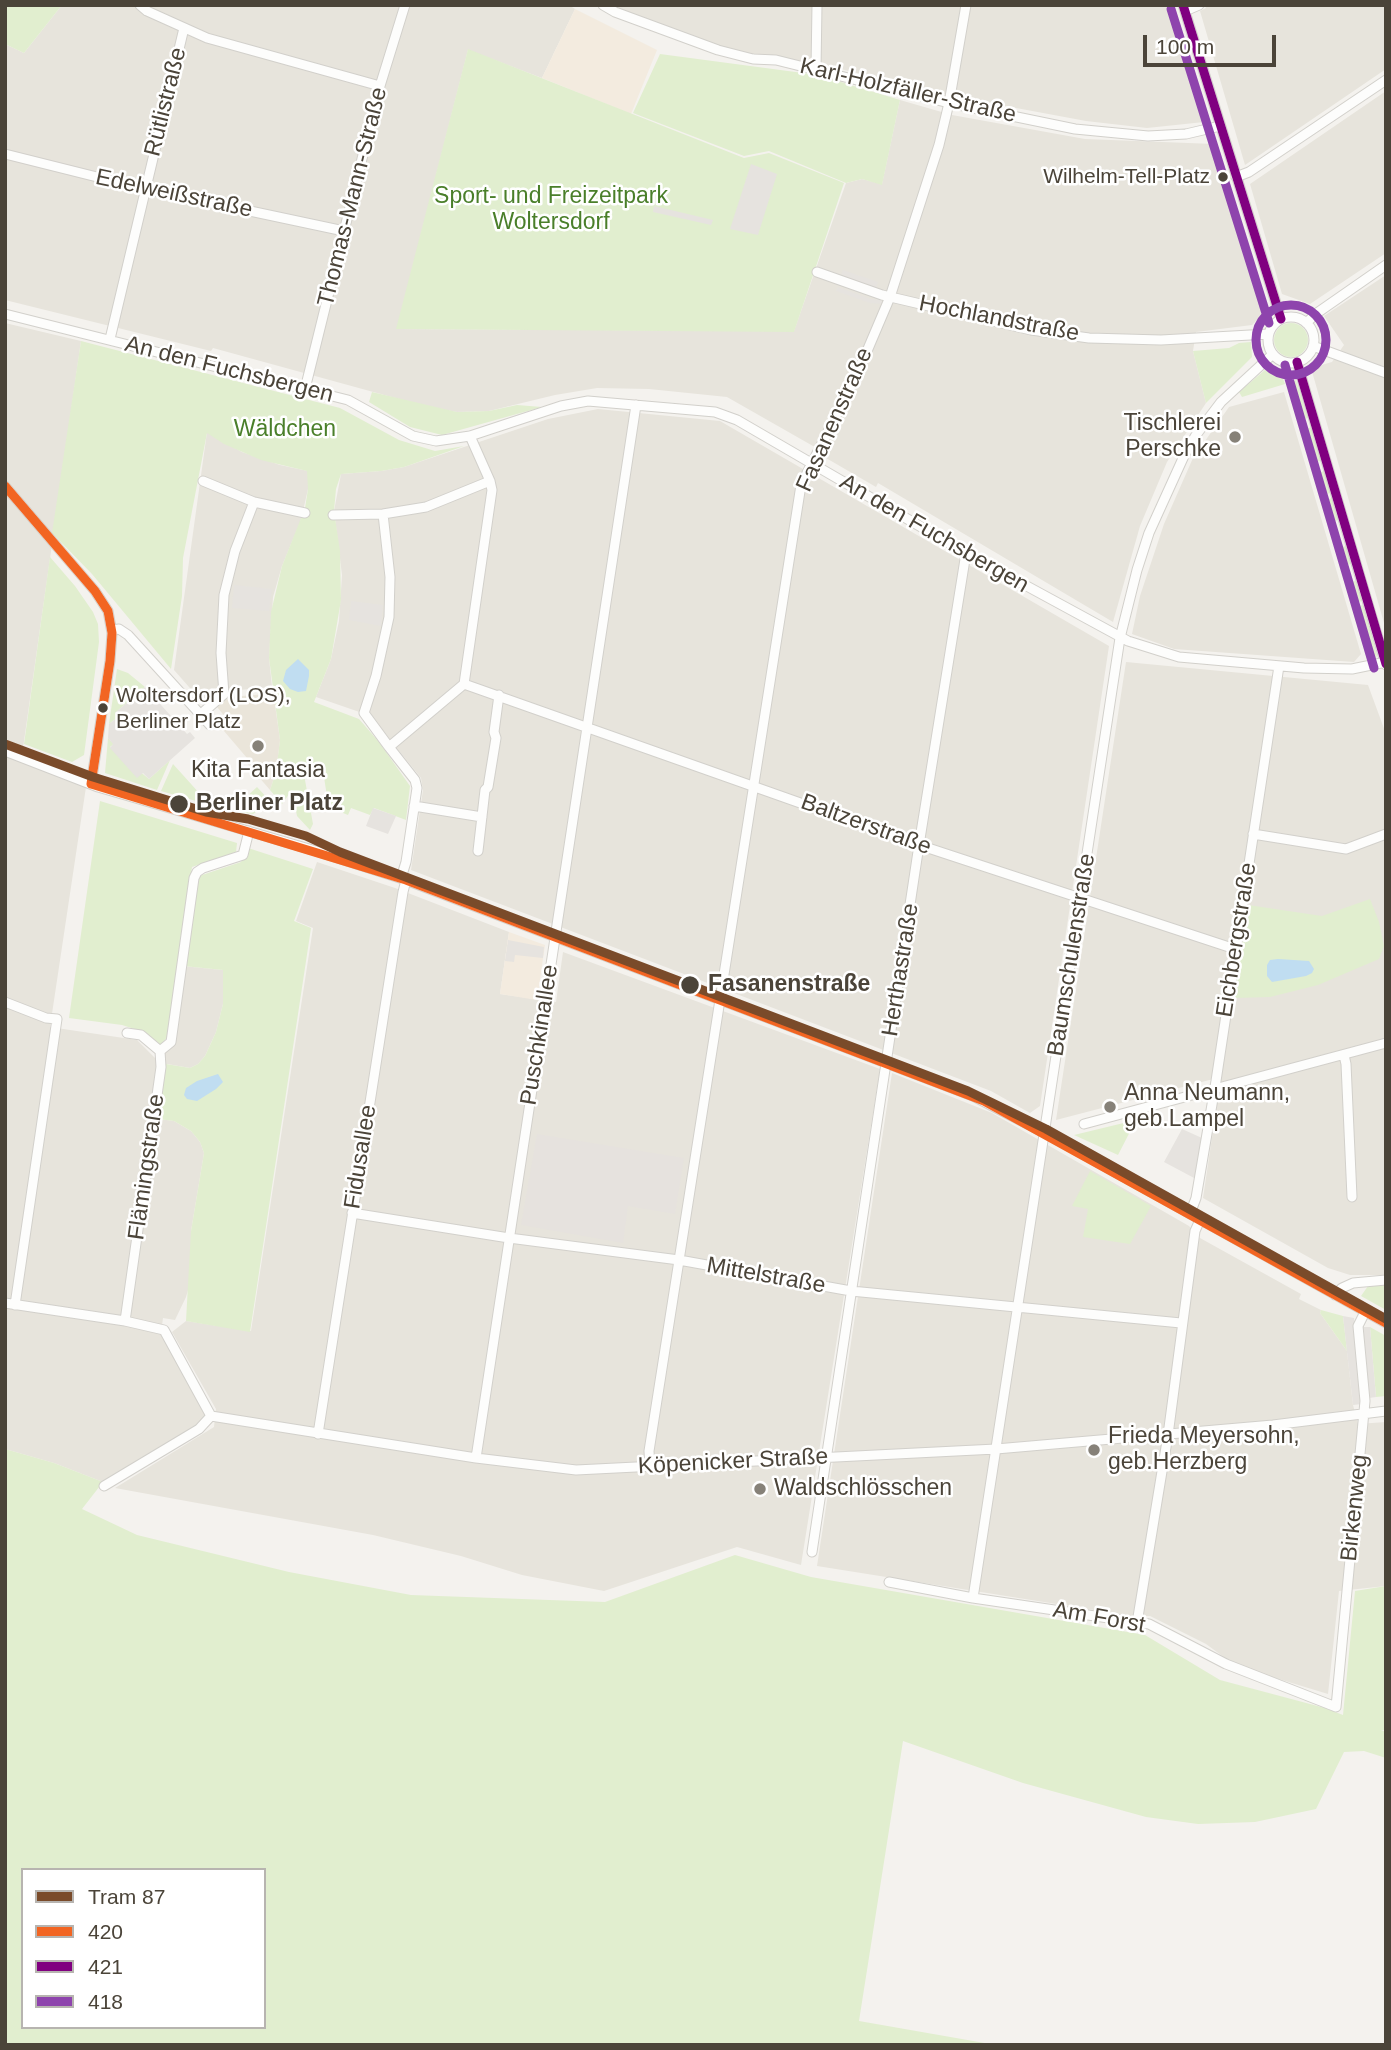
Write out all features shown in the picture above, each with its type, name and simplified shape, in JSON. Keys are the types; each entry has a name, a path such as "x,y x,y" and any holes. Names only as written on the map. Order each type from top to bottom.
{"street":[{"path":"140,5 147,11 207,38 380,86"},
{"name":"Thomas-Mann-Straße","path":"305,389 380,86 405,5"},
{"name":"Karl-Holzfäller-Straße","path":"603,5 615,12 718,50 817,69 949,103 1075,129 1112,135 1148,136 1186,134 1220,126"},
{"path":"817,5 817,69"},
{"name":"Fasanenstraße","path":"650,1467 649,1451 801,485 859,370 890,297 930,178 949,103 965,5"},
{"path":"1199,5 1184,8 1281,319"},
{"name":"Rütlistraße","path":"110,339 184,28"},
{"path":"1236,177 1246,174 1386,80"},
{"name":"Edelweißstraße","path":"5,154 144,188 344,231"},
{"path":"1306,323 1386,265"},
{"name":"Hochlandstraße","path":"817,272 890,297 1009,326 1089,338 1161,340 1268,334"},
{"name":"An den Fuchsbergen","path":"5,316 110,339 348,400 413,436 436,441 470,436 561,406 588,401 715,412 737,420 966,554 1120,638 1179,657 1279,666 1352,668 1385,663"},
{"path":"1294,317 1306,323 1313,334 1313,346 1307,356 1297,362 1284,362 1273,354 1269,348 1268,334 1271,328 1281,319 1294,317"},
{"path":"1313,346 1386,373"},
{"name":"Baumschulenstraße","path":"973,1598 1120,638 1149,533 1184,456 1221,402 1273,354"},
{"path":"1297,362 1385,663"},
{"name":"Puschkinallee","path":"476,1458 636,405"},
{"path":"389,747 464,684 492,491 470,436"},
{"path":"203,481 254,502 304,513"},
{"path":"333,515 383,514 426,507 490,481"},
{"path":"5,486 102,599 108,611 112,630 110,661 92,784"},
{"path":"200,715 224,694 221,653 224,595 234,551 254,502"},
{"name":"Fidusallee","path":"318,1434 417,788 415,780 364,713 379,666 389,617 390,577 383,514"},
{"name":"Herthastraße","path":"812,1552 966,554"},
{"path":"112,630 119,629 128,635 210,725"},
{"name":"Eichbergstraße","path":"1190,1214 1196,1198 1214,1088 1279,666"},
{"path":"464,684 499,695 494,732 496,738 478,851"},
{"name":"Baltzerstraße","path":"499,695 919,845 1235,949"},
{"path":"5,751 92,784 404,879 985,1101 1200,1220 1339,1292 1386,1323"},
{"path":"414,806 482,817"},
{"path":"127,1033 141,1035 160,1051 172,1042 194,878 197,872 203,869 243,855 249,831"},
{"path":"1253,834 1346,849 1386,834"},
{"path":"5,1002 46,1018 57,1019 10,1304 125,1321 164,1330 211,1416 199,1429 104,1486"},
{"path":"1084,1124 1386,1043"},
{"name":"Flämingstraße","path":"125,1321 162,1067 160,1051"},
{"path":"1344,1055 1352,1197"},
{"name":"Mittelstraße","path":"352,1213 509,1238 679,1260 851,1291 1181,1323"},
{"path":"1137,1623 1168,1435 1195,1231 1200,1220"},
{"path":"1339,1292 1356,1282 1386,1280"},
{"name":"Birkenweg","path":"1336,1707 1365,1401 1358,1326 1365,1311"},
{"name":"Köpenicker Straße","path":"211,1416 564,1470 996,1449 1168,1435 1386,1411"},
{"name":"Am Forst","path":"889,1582 973,1598 1149,1624 1226,1664 1336,1707"}],"shaded area":[{"path":"62,5 569,5 575,9 542,78 468,50 397,329 794,331 846,183 862,179 882,184 900,100 952,115 1085,139 1214,144 1263,314 1252,325 1196,332 1193,351 1206,403 1167,462 1140,526 1113,622 878,483 876,487 826,458 827,454 727,397 649,389 597,388 489,411 457,412 428,407 213,348 211,351 5,300 5,44 24,53"},
{"path":"606,5 1171,5 1204,122 1147,128 1086,121 957,97 828,66 750,54 702,43"},
{"path":"1205,5 1386,5 1386,69 1245,165 1200,11 1206,8"},
{"path":"575,9 657,50 631,114 542,78"},
{"path":"1386,91 1386,253 1310,304 1282,294 1250,184"},
{"path":"751,164 777,174 758,235 730,229"},
{"path":"654,206 713,220 711,225 653,212"},
{"path":"843,270 878,282 876,288 841,275"},
{"path":"1386,275 1386,630 1311,368 1332,362 1344,345 1324,316"},
{"path":"838,287 871,299 884,300 883,304 870,303 836,291"},
{"path":"5,323 81,341 21,762 86,787 50,1027 137,1040 156,1059 172,1045 183,966 223,970 223,1004 216,1032 205,1056 198,1064 190,1068 167,1064 159,1119 174,1121 191,1131 200,1142 204,1153 191,1231 191,1280 175,1320 163,1318 161,1333 206,1415 197,1427 103,1482 54,1463 5,1449"},
{"path":"1284,392 1361,654 1354,662 1174,649 1132,634 1140,596 1164,524 1193,458 1229,407"},
{"path":"598,409 720,421 1109,646 1040,1106 1030,1113 991,1091 411,870 423,790 421,778 371,716 316,697 331,659 339,621 342,575 334,511 341,474 404,467 548,419"},
{"path":"207,432 242,452 308,471 308,489 301,520 282,566 273,597 269,658 272,687 218,692 204,704 174,670"},
{"path":"234,585 272,589 269,611 232,608"},
{"path":"351,601 383,605 381,626 349,620"},
{"path":"1126,662 1368,685 1386,734 1386,1275 1350,1275 1328,1268 1203,1198 1221,1077 1056,1120"},
{"path":"145,687 187,734 190,732 195,738 149,779 143,773 137,778 110,748 113,744 108,738 109,724 118,717 115,713"},
{"name":"Kita Fantasia","path":"267,694 274,698 280,740 276,772 270,790 218,724 226,718 217,707 229,697"},
{"path":"373,808 396,816 388,834 366,826"},
{"path":"317,862 395,888 509,932 500,994 556,1002 563,952 880,1069 801,1565 737,1547 604,1591 522,1575 461,1556 373,1535 115,1488 214,1427 216,1409 172,1332 186,1321 251,1331 313,928 296,921"},
{"path":"509,932 545,945 537,1000 500,994"},
{"path":"508,940 544,947 543,958 515,955 514,962 505,961"},
{"path":"892,1073 992,1113 1189,1226 1200,1238 1301,1294 1299,1299 1321,1310 1320,1313 1347,1351 1353,1405 1358,1424 1386,1422 1386,1586 1339,1591 1328,1694 1236,1666 1206,1644 1150,1616 1132,1616 817,1566"},
{"path":"1182,1129 1202,1138 1196,1179 1164,1162"},
{"path":"537,1134 684,1158 675,1214 628,1206 623,1243 521,1225"},
{"path":"1343,1316 1354,1318 1362,1404 1353,1405"},
{"path":"1362,1327 1370,1327 1376,1397 1369,1398"}],"green space":[{"path":"5,5 62,5 24,53 5,44"},
{"name":"Sport- und Freizeitpark Woltersdorf","path":"468,49 744,158 769,153 844,183 794,332 396,329"},
{"path":"660,54 818,75 900,100 882,185 862,179 846,183 769,151 744,156 633,113"},
{"path":"1291,323 1303,328 1308,340 1303,352 1291,357 1279,352 1274,340 1279,328"},
{"name":"Wäldchen","path":"81,341 340,408 399,440 435,451 464,446 404,467 341,474 336,489 334,511 340,551 341,600 331,659 314,702 359,719 379,742 410,786 406,820 374,808 370,815 351,808 348,815 343,813 344,809 332,804 329,809 323,771 316,772 315,767 303,769 313,824 310,830 297,816 292,790 282,804 270,790 276,772 280,740 269,658 271,612 282,566 305,508 307,471 261,460 224,444 207,433 183,558 182,596 171,669 92,574 52,533"},
{"path":"1251,342 1252,357 1206,403 1193,351 1229,348 1239,343"},
{"path":"1265,370 1282,376 1285,384 1242,397 1239,392"},
{"path":"1296,380 1308,418 1300,420 1289,384"},
{"path":"372,392 457,412 489,411 517,405 542,407 442,435 410,427 369,402"},
{"path":"1312,427 1321,461 1311,463 1302,430"},
{"path":"1324,471 1331,493 1321,495 1315,474"},
{"path":"1332,498 1338,520 1328,523 1322,501"},
{"path":"1346,546 1351,564 1340,566 1335,549"},
{"path":"50,557 75,586 98,624 99,642 84,755 72,762 24,744"},
{"path":"1356,581 1362,601 1351,604 1345,583"},
{"path":"1363,605 1377,655 1375,660 1368,662 1352,608"},
{"path":"117,669 128,673 145,687 115,713 118,717 109,724"},
{"path":"108,738 114,744 110,747 149,779 170,760 157,790 105,773"},
{"path":"173,764 210,805 161,791"},
{"path":"257,787 271,802 253,814 233,809"},
{"path":"100,801 237,843 236,852 192,867 168,1036 160,1046 144,1032 122,1025 69,1018"},
{"path":"248,848 313,869 294,921 311,928 250,1332 186,1321 191,1231 204,1153 200,1142 191,1131 174,1121 158,1119 166,1064 190,1068 198,1064 205,1056 216,1032 223,1004 223,970 183,966 196,877 241,862"},
{"path":"1370,899 1384,946 1379,959 1318,985 1270,997 1234,998 1248,905 1322,916"},
{"path":"1136,1120 1118,1155 1074,1135"},
{"path":"1090,1171 1151,1206 1130,1244 1083,1237 1088,1209 1072,1206"},
{"path":"1386,1285 1386,1310 1361,1296 1368,1286"},
{"path":"1321,1310 1343,1316 1347,1351 1320,1313"},
{"path":"1370,1327 1386,1336 1386,1396 1376,1397"},
{"path":"5,1449 54,1463 103,1482 82,1509 137,1535 289,1572 411,1595 605,1602 735,1555 811,1577 1145,1635 1220,1680 1343,1715 1355,1591 1386,1586 1386,1730 1381,1730 1386,1732 1386,1758 1364,1751 1344,1752 1316,1809 1255,1822 1198,1824 1146,1817 1023,1783 903,1741 859,2021 996,2045 5,2045"}],"water":[{"path":"298,659 309,670 309,676 306,691 298,692 290,689 283,681 286,670"},
{"path":"1270,960 1309,961 1314,969 1306,976 1272,982 1267,976 1267,965"},
{"path":"218,1074 223,1082 197,1101 187,1099 184,1095 186,1088 197,1081"}],"tram line":[{"name":"87","path":"5,744 93,777 206,812 248,819 306,836 340,852 968,1091 1046,1129 1386,1319"}],"transit line":[{"name":"421","path":"1183,5 1281,319"},
{"name":"418","path":"1171,9 1269,323"},
{"name":"418","path":"1291,305 1316,315 1326,340 1316,365 1291,375 1266,365 1256,340 1266,315 1291,305"},
{"name":"421","path":"1297,362 1386,664"},
{"name":"418","path":"1285,365 1374,668"},
{"name":"420","path":"5,486 95,591 108,611 112,633 110,661 91,784"},
{"name":"420","path":"91,784 406,880 984,1101 1386,1323"}],"place":[{"name":"Wilhelm-Tell-Platz","path":"1223,177"},
{"name":"Tischlerei Perschke","path":"1235,437"},
{"name":"Woltersdorf (LOS), Berliner Platz","path":"103,708"},
{"name":"Kita Fantasia","path":"258,746"},
{"name":"Berliner Platz","path":"179,804"},
{"name":"Fasanenstraße","path":"690,985"},
{"name":"Anna Neumann, geb.Lampel","path":"1110,1107"},
{"name":"Frieda Meyersohn, geb.Herzberg","path":"1094,1450"},
{"name":"Waldschlösschen","path":"760,1489"}]}
